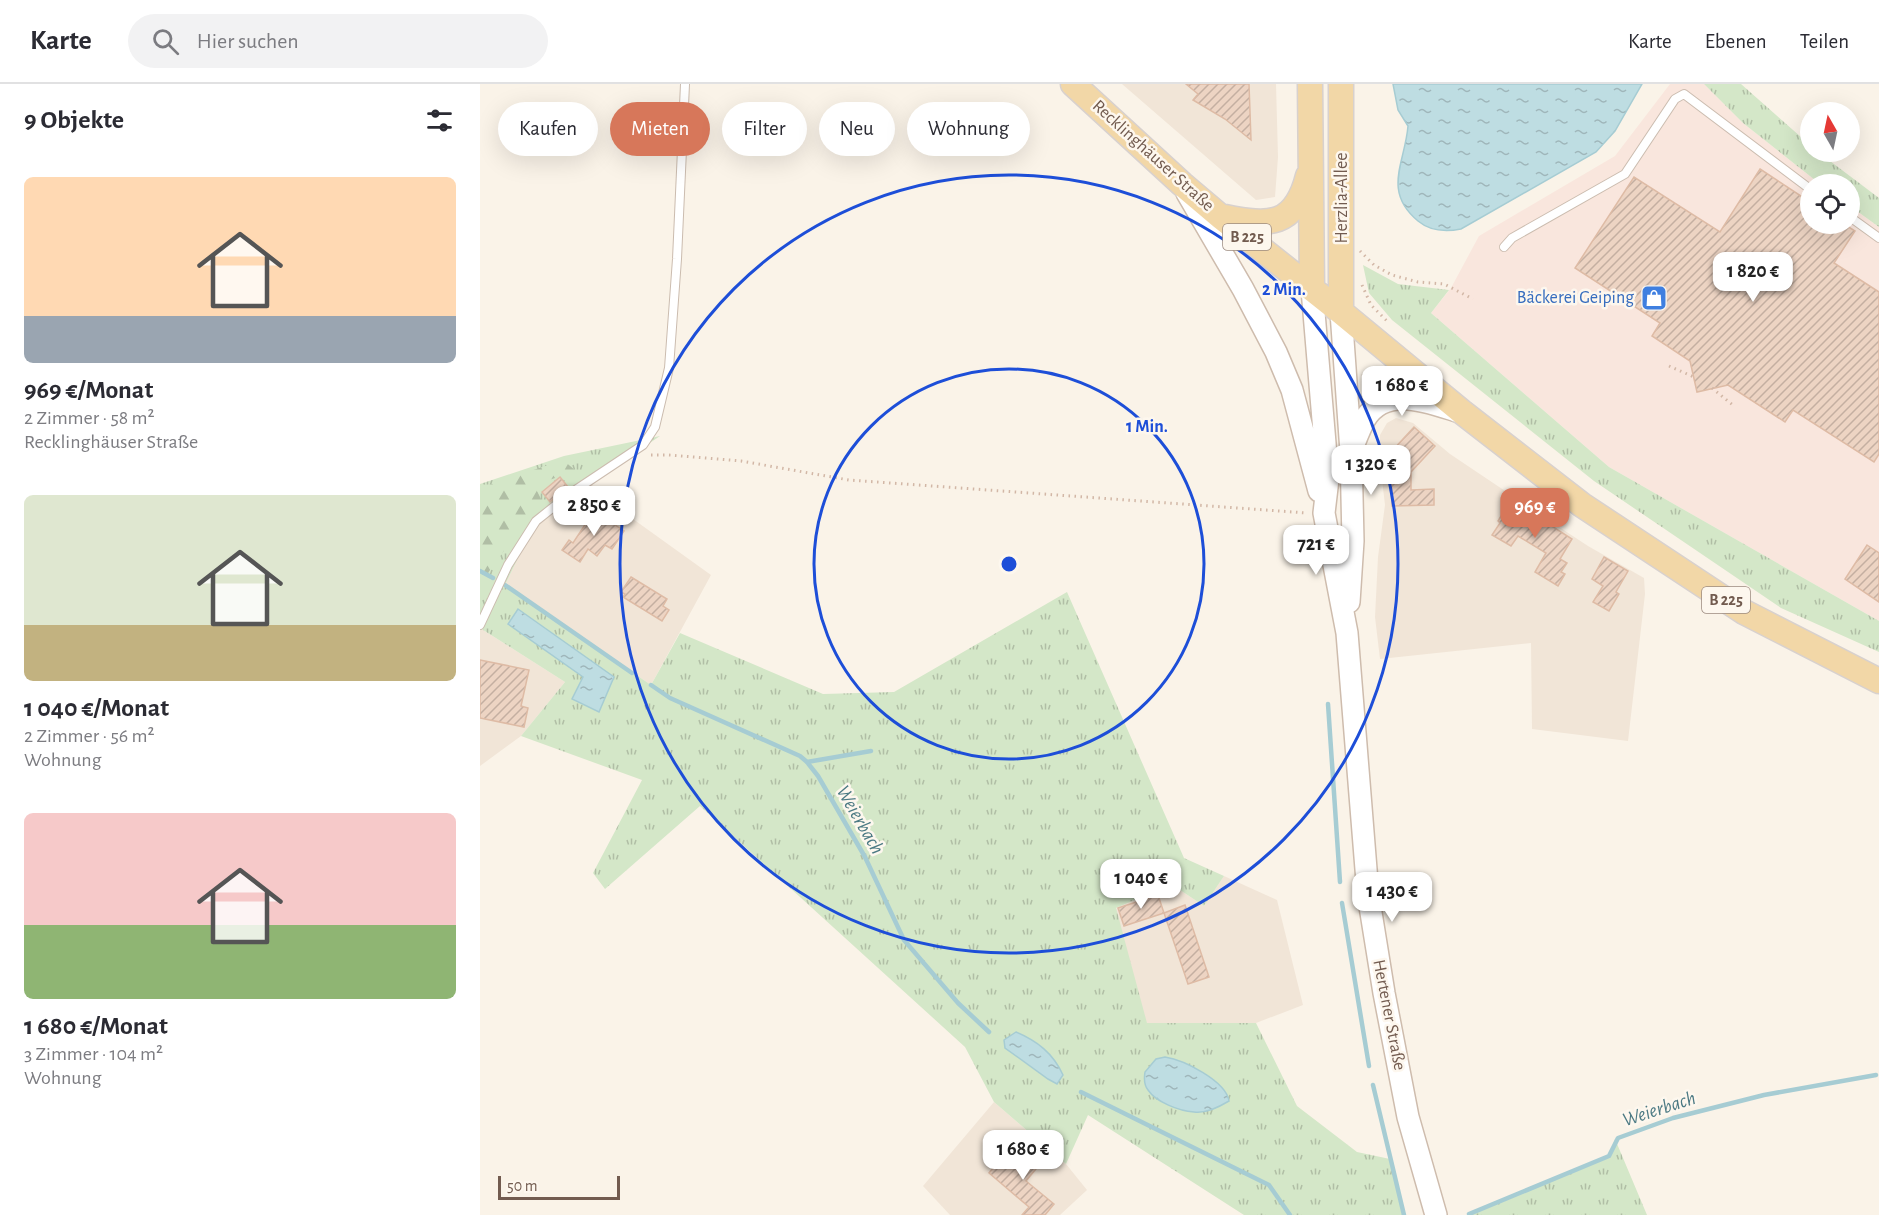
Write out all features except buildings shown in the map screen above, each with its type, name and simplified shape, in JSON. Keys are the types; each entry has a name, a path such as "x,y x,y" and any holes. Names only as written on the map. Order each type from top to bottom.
{"main road":[{"name":"Recklinghäuser Straße","path":"1073,84 1221,217 1462,412 1582,505 1744,612 1879,681"},
{"name":"Herzlia-Allee","path":"1310,84 1312,289"},
{"name":"Herzlia-Allee","path":"1341,84 1341,312"},
{"path":"1221,217 1256,224 1277,221 1296,205 1305,188 1312,162"},
{"path":"1182,184 1244,289 1276,352 1292,390 1324,513"},
{"name":"Hertener Straße","path":"1312,289 1328,479 1324,513 1347,633 1368,894 1408,1117 1436,1215"},
{"name":"Hertener Straße","path":"1341,312 1351,452 1353,541 1347,633"},
{"path":"1351,452 1366,417 1382,402 1401,398 1462,412"}],"lane":[{"path":"480,625 508,565 536,521 571,493 643,445 655,427 669,368 677,259 685,84"},
{"path":"1504,247 1512,238 1626,174 1675,99 1684,94 1800,181"},
{"path":"1860,224 1879,238"}],"path":[{"path":"1357,247 1374,266 1392,275 1418,282 1444,284 1473,299"},
{"path":"1669,366 1694,377"},
{"path":"1712,388 1734,406"},
{"path":"628,456 669,454 741,461 849,480 1209,507 1324,513"}],"shaded area":[{"path":"1122,84 1276,84 1278,157 1275,197 1256,200"},
{"path":"1670,84 1704,84 1743,123 1807,174 1800,174 1800,234 1860,234 1860,213 1879,227 1879,621 1609,467 1431,313 1451,288 1479,236 1615,156"},
{"path":"1396,418 1413,423 1450,454 1588,546 1644,578 1645,594 1628,741 1532,729 1531,643 1380,659 1375,617 1378,557 1385,505 1380,462 1380,435 1387,423"},
{"path":"591,480 594,491 711,575 651,685 505,585 536,521"},
{"path":"480,628 565,682 521,736 480,766"},
{"path":"1224,876 1277,900 1303,1005 1256,1023 1147,1024 1105,917 1134,895 1171,884 1204,906"},
{"path":"994,1102 1066,1164 1087,1190 1060,1215 950,1215 923,1186"}],"green space":[{"path":"1704,84 1741,84 1800,136 1800,162 1831,162 1847,174 1807,174 1743,123"},
{"path":"1860,184 1879,198 1879,227 1860,213"},
{"path":"1363,265 1398,284 1449,290 1431,313 1609,467 1879,621 1879,652 1781,608 1594,481 1392,320 1369,293"},
{"path":"660,436 536,521 505,585 651,685 680,633 823,694 894,692 1067,592 1184,858 1224,876 1204,906 1171,884 1116,908 1147,1023 1256,1023 1297,1106 1357,1152 1390,1159 1404,1215 1244,1215 1088,1115 1066,1164 994,1102 965,1047 700,806 605,889 593,873 642,780 521,736 565,682 480,628 480,484 564,456"},
{"path":"563,460 576,471 534,485 544,505 529,516 480,584 480,488"},
{"path":"1615,1139 1647,1215 1467,1215 1609,1156"}],"water":[{"path":"1393,84 1642,84 1615,131 1596,152 1461,229 1444,230 1433,229 1418,221 1407,210 1401,199 1398,176 1408,126 1398,110"},
{"path":"518,609 614,677 599,712 572,699 583,677 508,624"},
{"path":"1016,1032 1031,1039 1054,1060 1063,1075 1057,1084 1005,1048 1004,1040"},
{"path":"1165,1057 1183,1062 1212,1079 1226,1093 1229,1101 1212,1110 1199,1112 1175,1108 1156,1098 1146,1086 1145,1072 1156,1059"}],"waterway":[{"name":"Weierbach","path":"480,571 493,578"},
{"name":"Weierbach","path":"505,585 632,673"},
{"name":"Weierbach","path":"651,685 670,698 800,756 807,762 818,776 865,857 904,940 958,1003 989,1032"},
{"path":"1328,704 1340,882"},
{"path":"807,762 871,751"},
{"path":"1342,903 1369,1066"},
{"name":"Weierbach","path":"1469,1214 1609,1156 1618,1138 1673,1118 1764,1095 1876,1075"},
{"path":"1373,1085 1404,1215"},
{"name":"Weierbach","path":"1081,1092 1269,1185 1290,1215"}],"place":[{"name":"Bäckerei Geiping","path":"1654,298"}]}
